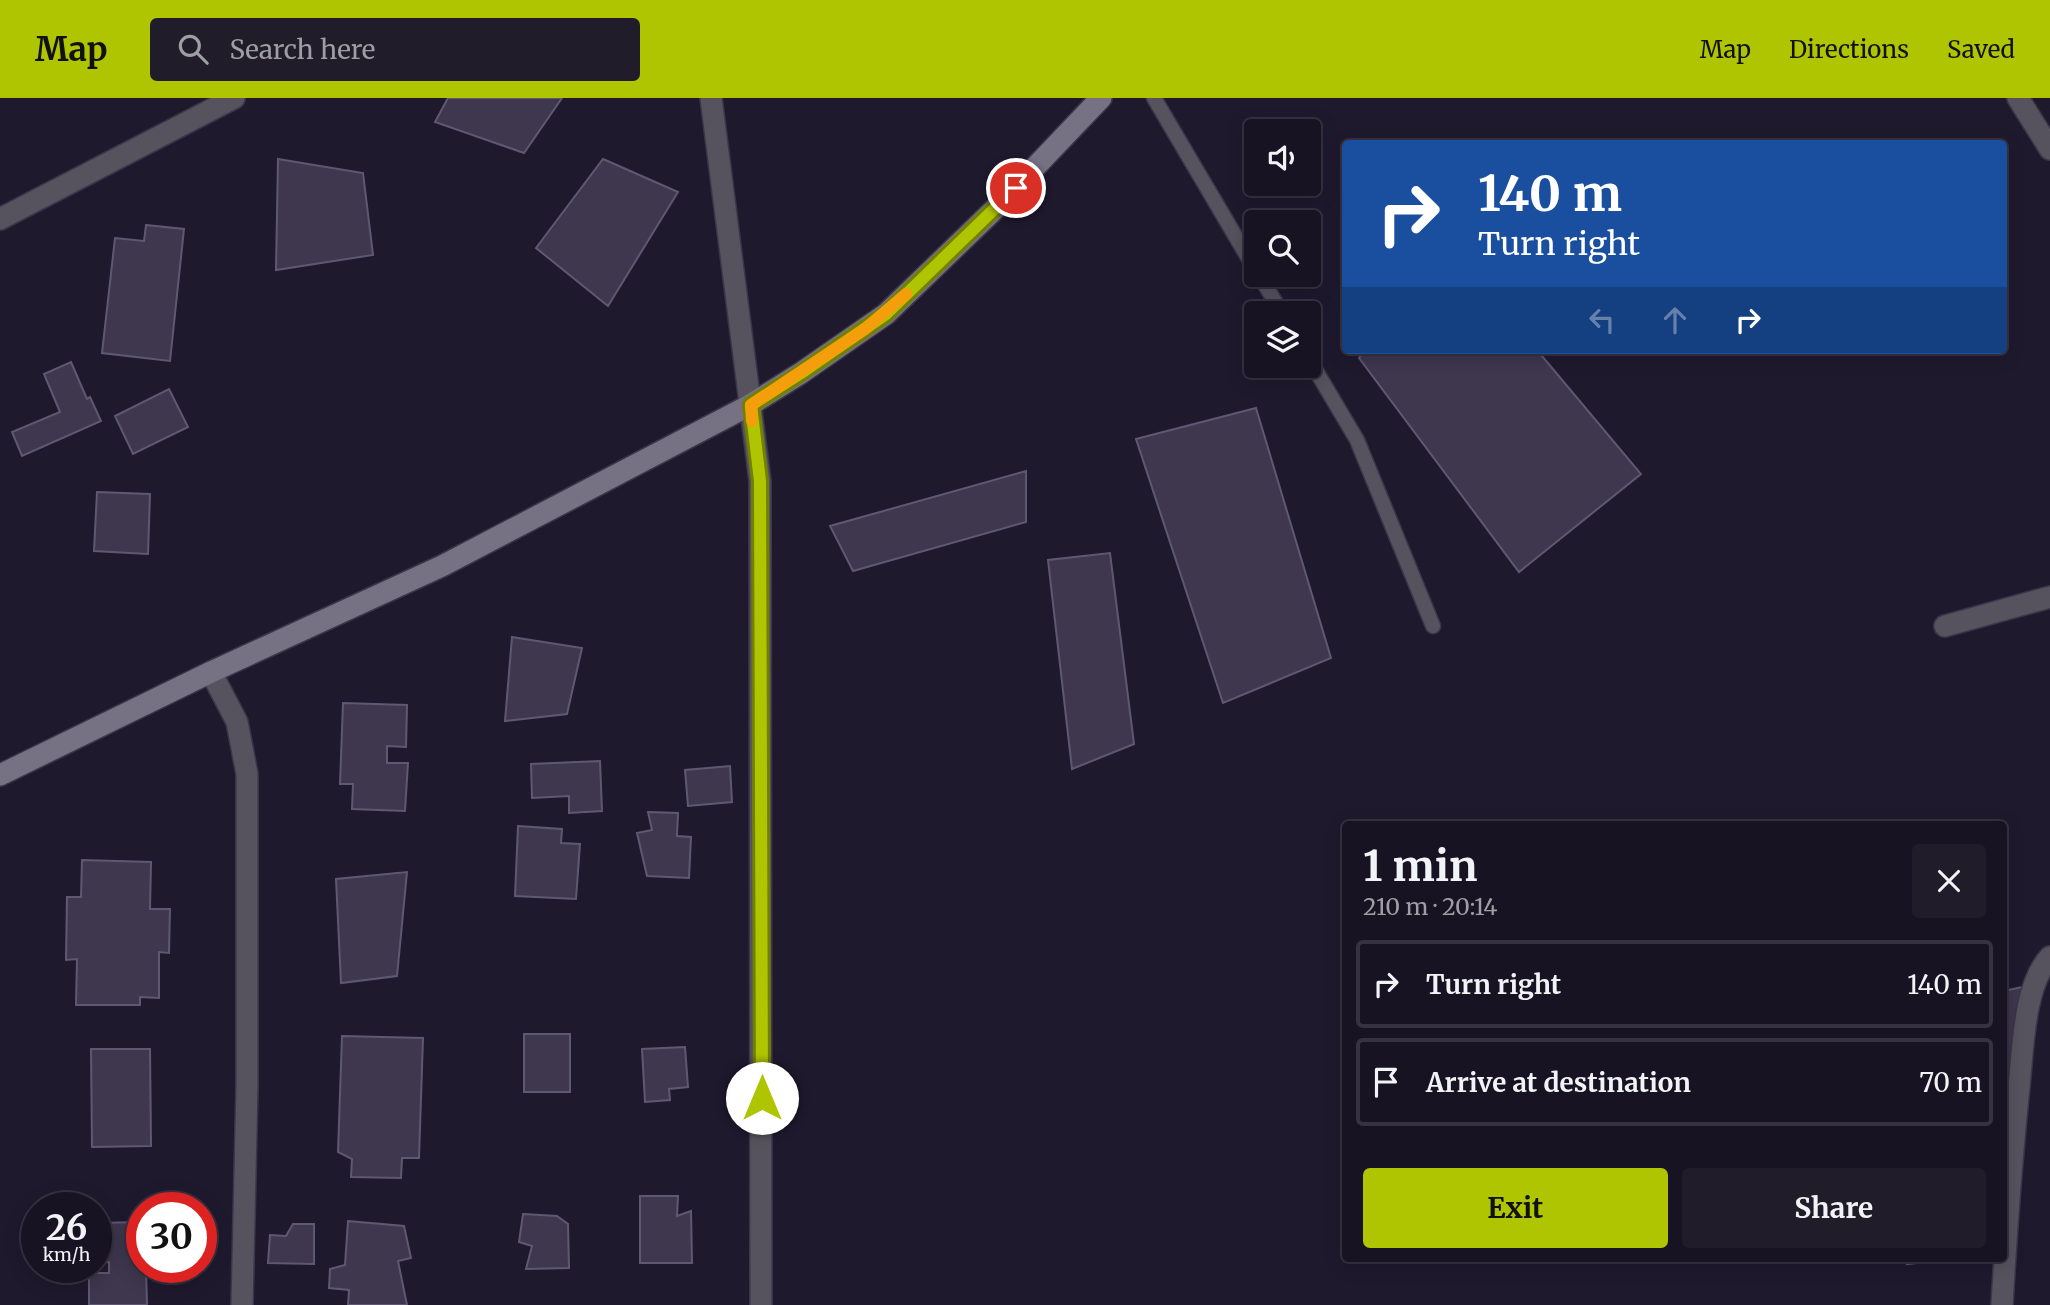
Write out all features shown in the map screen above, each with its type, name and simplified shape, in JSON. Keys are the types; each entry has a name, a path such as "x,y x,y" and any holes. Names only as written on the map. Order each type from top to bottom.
{"street":[{"path":"0,219 234,98"},
{"path":"711,98 760,481 761,1305"},
{"path":"0,775 211,672 442,566 751,405 886,314 998,206 1101,98"},
{"path":"2018,98 2050,149"},
{"path":"1945,626 2050,597"},
{"path":"211,672 237,722 247,774 247,1059 242,1305"},
{"path":"2007,1225 2027,1016 2035,984 2050,957"},
{"path":"2002,1305 2005,1262"}],"lane":[{"path":"1154,98 1244,249"},
{"path":"1320,378 1357,440 1433,626"}],"building":[{"path":"448,98 562,98 524,153 435,122"},
{"path":"278,159 363,173 373,255 276,270"},
{"path":"603,159 678,192 608,306 536,248"},
{"path":"146,225 184,229 170,361 102,353 115,238 144,241"},
{"path":"1362,354 1540,354 1641,474 1519,572 1359,358"},
{"path":"71,362 87,399 90,397 101,421 22,456 12,432 60,412 44,374"},
{"path":"169,389 188,427 133,454 115,416"},
{"path":"1256,408 1331,658 1223,703 1136,439"},
{"path":"1026,471 1026,522 853,571 830,526"},
{"path":"97,492 150,494 148,554 94,551"},
{"path":"1110,553 1134,744 1072,769 1048,560"},
{"path":"512,637 582,648 567,714 505,721"},
{"path":"343,703 407,705 406,747 387,746 387,763 408,763 405,811 352,809 353,784 340,784"},
{"path":"600,761 602,811 569,813 569,796 532,798 531,764"},
{"path":"730,766 732,802 688,806 685,770"},
{"path":"648,812 678,813 677,836 691,837 689,878 647,876 637,833 652,830"},
{"path":"518,826 562,829 561,843 580,844 576,899 515,896"},
{"path":"82,860 151,862 150,909 170,909 169,953 159,952 159,998 140,997 140,1005 76,1005 77,959 66,960 67,897 81,897"},
{"path":"407,872 397,976 341,983 336,879"},
{"path":"2035,984 2007,1228 2007,990"},
{"path":"524,1034 570,1034 570,1092 524,1092"},
{"path":"342,1036 423,1038 419,1158 402,1158 401,1178 351,1177 352,1159 338,1152"},
{"path":"685,1047 688,1087 669,1089 670,1100 645,1102 642,1049"},
{"path":"91,1049 150,1049 151,1146 92,1147"},
{"path":"640,1196 678,1196 677,1216 691,1211 692,1263 640,1263"},
{"path":"523,1214 557,1216 568,1224 569,1268 526,1269 532,1246 519,1242"},
{"path":"348,1221 404,1226 411,1258 398,1261 407,1305 348,1305 349,1290 329,1288 330,1269 345,1265"},
{"path":"126,1222 126,1283 146,1283 147,1305 89,1305 89,1283 112,1283 112,1223"},
{"path":"293,1224 314,1224 314,1264 268,1263 270,1235 286,1236"}],"slow traffic":[{"path":"752,421 751,405 886,314 906,294"}],"route":[{"path":"762,1098 760,481 751,405 886,314 1016,188"}]}
